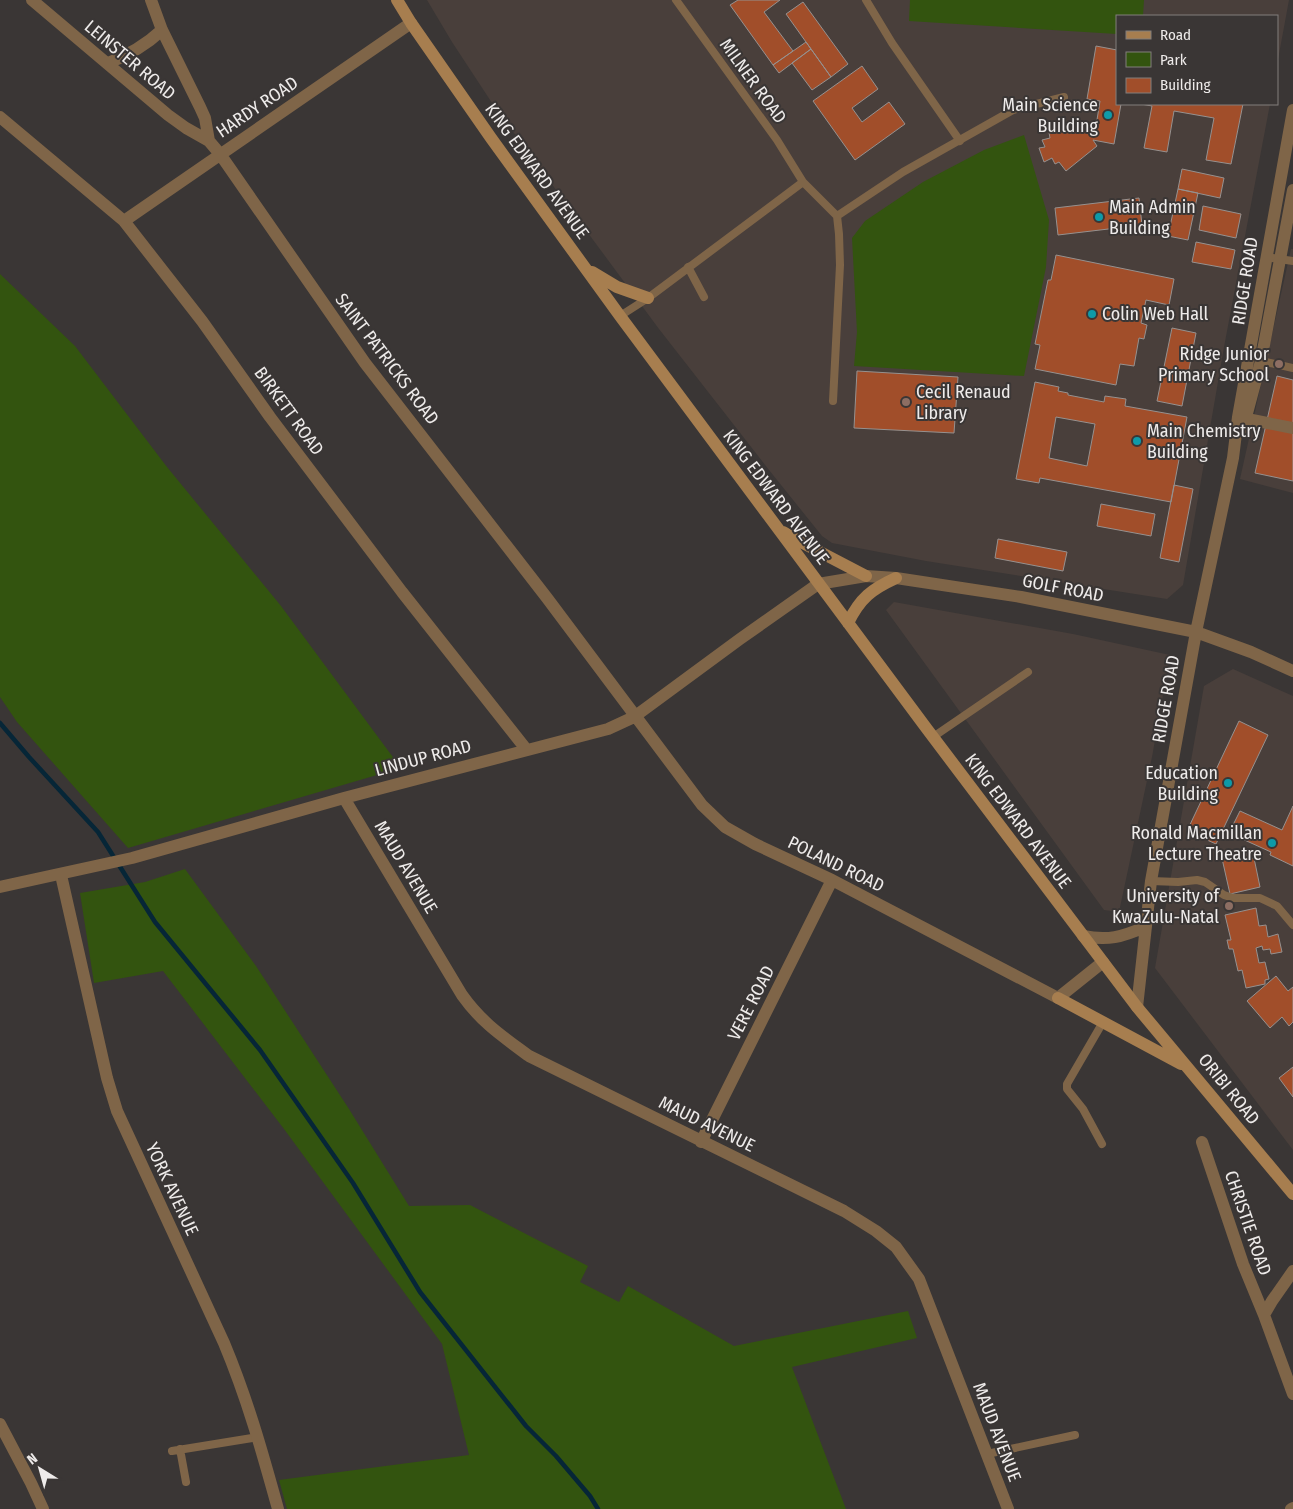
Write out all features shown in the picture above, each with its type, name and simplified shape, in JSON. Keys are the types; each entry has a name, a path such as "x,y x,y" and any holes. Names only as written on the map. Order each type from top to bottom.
{"street":[{"name":"LEINSTER ROAD","path":"32,0 168,115 186,128 210,141"},
{"name":"SAINT PATRICKS ROAD","path":"151,0 162,30 205,118 210,141 366,363 541,591 634,717"},
{"name":"KING EDWARD AVENUE","path":"397,0 491,138 620,316 776,528 1137,1007"},
{"name":"HARDY ROAD","path":"124,221 411,23"},
{"path":"108,63 136,51 162,30"},
{"name":"RIDGE ROAD","path":"1137,1007 1151,881 1196,632 1233,458 1238,417 1266,257 1289,156 1293,110"},
{"name":"BIRKETT ROAD","path":"0,117 124,221 202,321 270,417 374,556 526,749"},
{"name":"RIDGE ROAD","path":"1233,458 1247,419 1261,361 1293,190"},
{"path":"582,264 609,283 633,294 648,298"},
{"path":"1247,419 1293,428"},
{"path":"776,528 866,576"},
{"name":"GOLF ROAD","path":"818,584 866,576 896,578 1022,597 1196,632 1251,652 1293,671"},
{"path":"848,623 859,602 871,591 896,578"},
{"name":"LINDUP ROAD","path":"0,887 132,858 344,798 608,729 634,717 740,638 818,584"},
{"name":"POLAND ROAD","path":"634,717 702,805 725,827 755,844 832,880 1058,998"},
{"name":"MAUD AVENUE","path":"344,798 462,995 476,1014 495,1032 529,1056 844,1211 876,1231 896,1247 919,1279 1008,1509"},
{"name":"YORK AVENUE","path":"61,875 106,1078 118,1111 224,1343 238,1378 258,1437 278,1509"},
{"name":"VERE ROAD","path":"701,1142 832,880"},
{"path":"1083,936 1097,939 1110,938 1145,928"},
{"path":"1103,962 1058,998 1188,1067"},
{"name":"ORIBI ROAD","path":"1137,1007 1293,1194"},
{"name":"CHRISTIE ROAD","path":"1202,1142 1243,1264 1293,1394"},
{"name":"CHRISTIE ROAD","path":"1264,1315 1293,1271"},
{"path":"0,1424 43,1509"}],"lane":[{"name":"MILNER ROAD","path":"676,0 777,140 803,182 837,216"},
{"path":"866,0 896,50 960,141"},
{"path":"834,401 840,265 840,234 837,216 903,172 1014,110 1064,97"},
{"path":"620,316 648,298 803,182"},
{"path":"1266,257 1293,261"},
{"path":"688,267 704,297"},
{"path":"1261,361 1293,368"},
{"path":"933,737 1028,672"},
{"path":"1151,881 1178,882 1197,880 1205,882 1224,895 1233,898 1260,898 1277,906 1293,926"},
{"path":"1102,1144 1083,1108 1067,1089 1067,1084 1103,1022"},
{"path":"986,1454 1075,1435"},
{"path":"186,1482 176,1450 258,1437"}],"shaded area":[{"path":"427,0 1289,0 1278,60 1278,15 1116,15 1116,105 1270,105 1224,347 1183,585 1167,599 926,561 832,543 822,536 659,329 494,106"},
{"name":"Ridge Junior Primary School","path":"1291,249 1293,249 1293,493 1240,479"},
{"name":"University of KwaZulu-Natal","path":"894,602 1073,634 1170,655 1152,757 1119,912 1104,910 886,610"},
{"name":"University of KwaZulu-Natal","path":"1233,669 1293,696 1293,1150 1155,968 1204,686"}],"green space":[{"path":"910,0 1144,0 1143,15 1116,15 1116,34 909,21"},
{"path":"1024,135 1049,220 1046,267 1024,376 854,366 857,332 852,238 865,221 923,182 984,150"},
{"path":"0,274 75,346 167,467 281,606 401,768 128,848 17,722 0,697"},
{"path":"185,869 256,966 349,1109 409,1206 470,1205 588,1266 580,1282 619,1302 628,1286 734,1346 908,1311 917,1338 792,1367 846,1509 287,1509 279,1480 469,1455 442,1344 284,1129 163,971 94,983 80,893 145,882"}],"building":[{"path":"738,0 780,0 764,12 793,51 773,65 730,5"},
{"path":"803,2 848,64 831,77 786,14"},
{"path":"806,42 811,49 779,73 773,65"},
{"name":"Main Science Building","path":"1096,46 1116,50 1116,105 1121,105 1114,144 1093,140 1097,146 1066,171 1059,162 1055,164 1052,158 1044,162 1039,148 1045,147 1042,140 1050,138 1048,127 1089,128 1096,126 1100,101 1087,99"},
{"path":"811,49 831,77 812,90 792,63"},
{"path":"862,66 878,89 852,108 862,122 889,102 905,124 855,160 813,101"},
{"name":"Main Science Building","path":"1146,105 1243,105 1231,164 1206,160 1214,118 1174,111 1167,152 1144,148 1152,106"},
{"path":"1182,169 1224,178 1220,198 1178,189"},
{"path":"1178,189 1198,193 1188,240 1168,236"},
{"name":"Main Admin Building","path":"1139,198 1142,225 1058,235 1055,208"},
{"path":"1203,206 1241,214 1236,238 1199,230"},
{"path":"1196,242 1235,250 1231,269 1192,262"},
{"name":"Colin Web Hall","path":"1056,255 1174,279 1169,305 1146,300 1141,323 1147,325 1144,339 1139,338 1134,366 1120,364 1116,385 1035,369 1040,345 1035,344 1048,280 1051,280"},
{"path":"1172,328 1196,333 1182,406 1157,401"},
{"name":"Cecil Renaud Library","path":"857,371 958,377 954,433 854,428"},
{"path":"1277,376 1293,380 1293,481 1255,473"},
{"name":"Main Chemistry Building","path":"1035,382 1059,387 1058,391 1068,393 1068,395 1104,402 1105,396 1126,399 1125,406 1187,417 1171,502 1040,478 1039,483 1016,479","holes":["1056,417 1095,424 1087,466 1049,458"]},
{"path":"1174,485 1193,489 1179,562 1160,558"},
{"path":"1101,504 1155,514 1151,536 1097,526"},
{"path":"998,539 1067,552 1063,571 995,558"},
{"name":"Education Building","path":"1239,721 1268,735 1216,844 1187,831"},
{"name":"Ronald Macmillan Lecture Theatre","path":"1293,806 1293,866 1270,855 1271,852 1229,833 1240,811 1282,830"},
{"path":"1245,849 1248,859 1254,858 1260,887 1230,894 1221,854"},
{"path":"1256,908 1259,926 1266,925 1268,937 1278,934 1282,952 1271,954 1270,949 1263,950 1262,946 1256,948 1259,963 1265,962 1269,979 1265,980 1265,984 1246,988 1242,970 1238,971 1233,949 1229,949 1227,940 1231,940 1225,915"},
{"path":"1276,976 1288,991 1293,987 1293,1022 1289,1026 1282,1017 1270,1028 1247,1001"},
{"path":"1293,1067 1293,1097 1279,1078"}],"waterway":[{"path":"0,723 98,832 155,922 260,1050 353,1183 420,1292 526,1426 556,1456 590,1496 598,1509"}],"place":[{"name":"Main Science Building","path":"1108,115"},
{"name":"Main Admin Building","path":"1099,217"},
{"name":"Colin Web Hall","path":"1092,314"},
{"name":"Ridge Junior Primary School","path":"1279,364"},
{"name":"Cecil Renaud Library","path":"906,402"},
{"name":"Main Chemistry Building","path":"1137,441"},
{"name":"Education Building","path":"1228,783"},
{"name":"Ronald Macmillan Lecture Theatre","path":"1272,843"},
{"name":"University of KwaZulu-Natal","path":"1229,906"}]}
